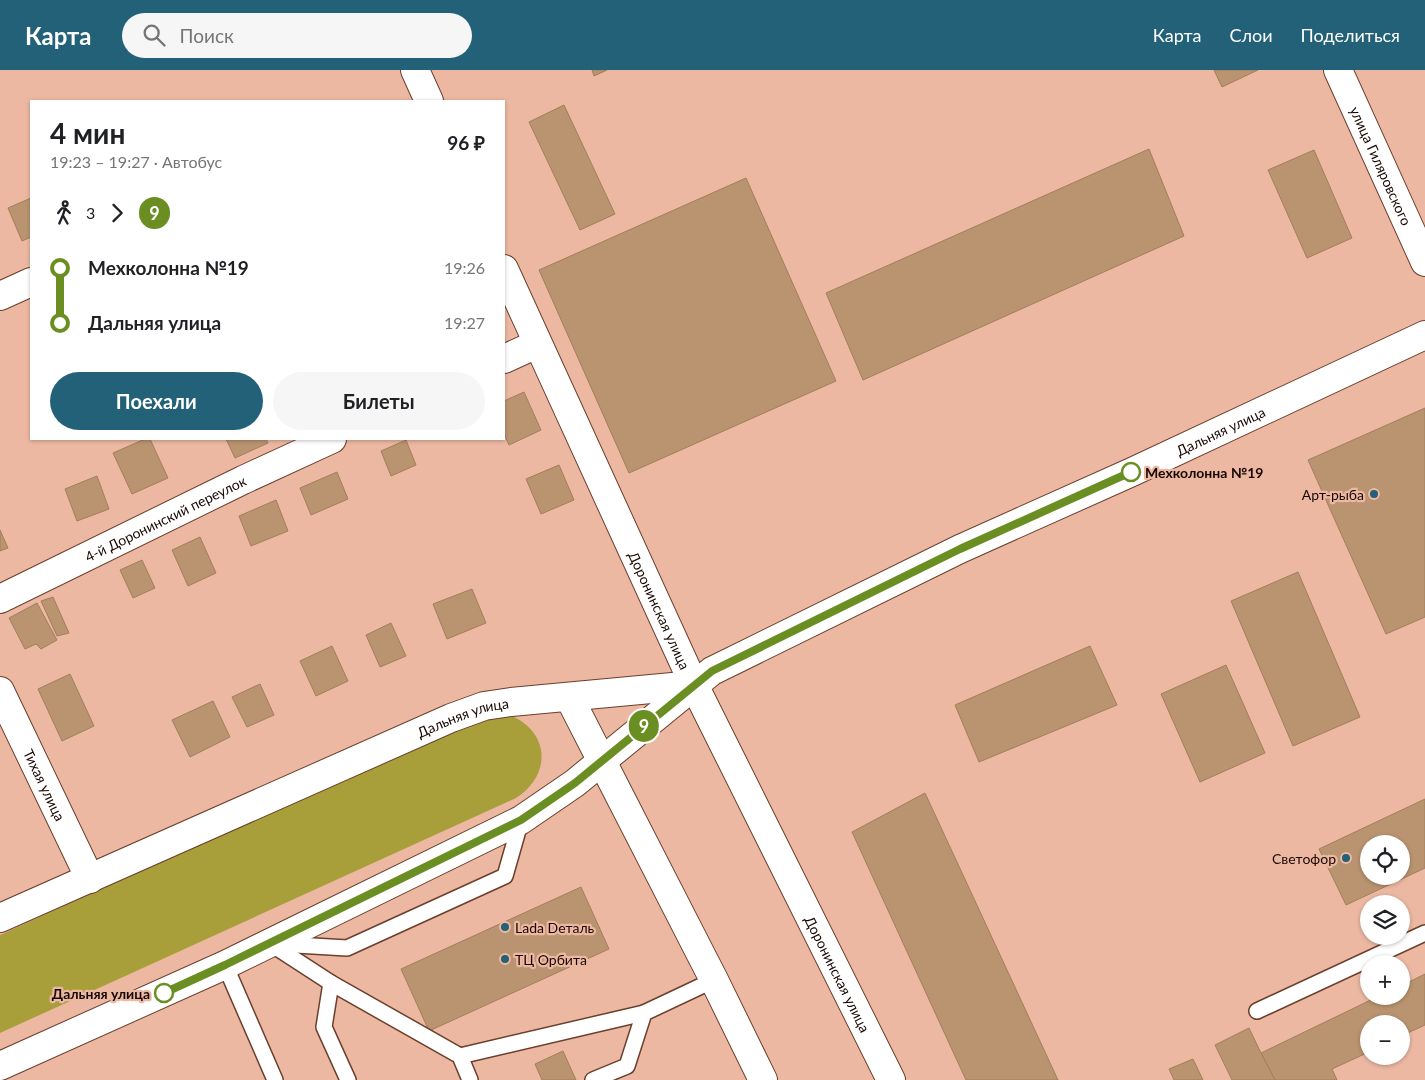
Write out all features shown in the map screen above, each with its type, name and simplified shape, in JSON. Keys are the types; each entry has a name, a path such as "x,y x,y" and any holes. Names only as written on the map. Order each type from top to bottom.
{"street":[{"path":"415,70 429,100"},
{"name":"улица Гиляровского","path":"1338,70 1425,262"},
{"name":"Доронинская улица","path":"505,271 694,685 891,1080"},
{"path":"0,296 30,282"},
{"name":"Дальняя улица","path":"0,1066 225,965 521,820 575,783 712,671 960,549 1141,468 1425,335"},
{"path":"505,359 537,344"},
{"name":"4-й Доронинский переулок","path":"0,599 243,480 330,440"},
{"name":"Дальняя улица","path":"0,918 451,718 484,706 694,685"},
{"name":"Тихая улица","path":"0,691 90,879"},
{"path":"569,697 764,1080"}],"lane":[{"path":"270,943 347,948 505,876 521,820"},
{"path":"1257,1011 1425,933"},
{"path":"270,943 331,983 460,1056 470,1080"},
{"path":"225,965 275,1080"},
{"path":"460,1056 644,1013 714,980"},
{"path":"331,983 324,1027 348,1080"},
{"path":"593,1080 627,1066 644,1013"}],"shaded area":[{"path":"510,715 533,732 542,754 536,778 528,789 516,798 0,1033 0,935 479,717"}],"building":[{"path":"592,70 607,70 594,76"},
{"path":"1214,70 1258,70 1222,87"},
{"path":"564,105 615,214 580,230 529,122"},
{"path":"1149,149 1184,236 863,380 826,293"},
{"path":"1314,150 1352,238 1307,258 1268,170"},
{"path":"746,178 836,381 629,473 539,270"},
{"path":"30,198 30,237 22,241 8,208"},
{"path":"524,392 541,430 509,445 505,436 505,401"},
{"name":"Арт-рыба","path":"1425,408 1425,617 1386,634 1308,460"},
{"path":"143,440 150,440 168,478 132,494 113,453"},
{"path":"226,440 266,440 268,443 235,458"},
{"path":"406,440 416,465 391,476 381,451"},
{"path":"559,465 574,500 541,514 526,479"},
{"path":"337,472 348,499 311,515 300,488"},
{"path":"97,476 109,509 77,521 65,489"},
{"path":"276,500 288,531 251,546 239,516"},
{"path":"0,530 8,548 0,551"},
{"path":"200,537 216,573 188,586 172,550"},
{"path":"142,560 155,588 133,598 120,570"},
{"path":"1298,572 1360,717 1293,746 1231,601"},
{"path":"472,589 486,623 447,639 433,604"},
{"path":"53,597 69,633 57,636 41,601"},
{"path":"37,603 57,640 41,649 36,644 25,649 9,618"},
{"path":"391,623 406,656 380,667 366,635"},
{"path":"332,646 348,681 316,696 300,661"},
{"path":"1090,646 1117,705 979,762 955,705"},
{"path":"1226,665 1265,753 1200,782 1161,694"},
{"path":"70,674 94,726 62,741 38,689"},
{"path":"260,684 274,715 247,727 232,697"},
{"path":"213,701 230,737 190,757 172,720"},
{"path":"925,793 1058,1080 966,1080 852,832"},
{"name":"Светофор","path":"1425,799 1425,868 1410,875 1410,835 1360,835 1360,885 1389,885 1367,895 1360,895 1360,898 1346,905 1319,849"},
{"name":"ТЦ Орбита","path":"581,887 609,949 429,1031 401,969"},
{"path":"1425,974 1425,1025 1410,1032 1410,1015 1360,1015 1360,1056 1332,1069 1337,1080 1275,1080 1261,1053 1360,1005 1410,1005 1410,982"},
{"path":"1249,1028 1275,1080 1232,1080 1215,1045"},
{"path":"563,1051 576,1080 542,1080 535,1064"},
{"path":"1193,1059 1203,1080 1174,1080 1169,1069"}],"bus line":[{"name":"9","path":"164,993 521,820 575,783 712,671 960,549 1131,472"}],"place":[{"name":"Мехколонна №19","path":"1131,472"},
{"name":"Арт-рыба","path":"1374,494"},
{"name":"Светофор","path":"1346,858"},
{"name":"Lada Dеталь","path":"505,927"},
{"name":"ТЦ Орбита","path":"505,959"},
{"name":"Дальняя улица","path":"164,993"}]}
